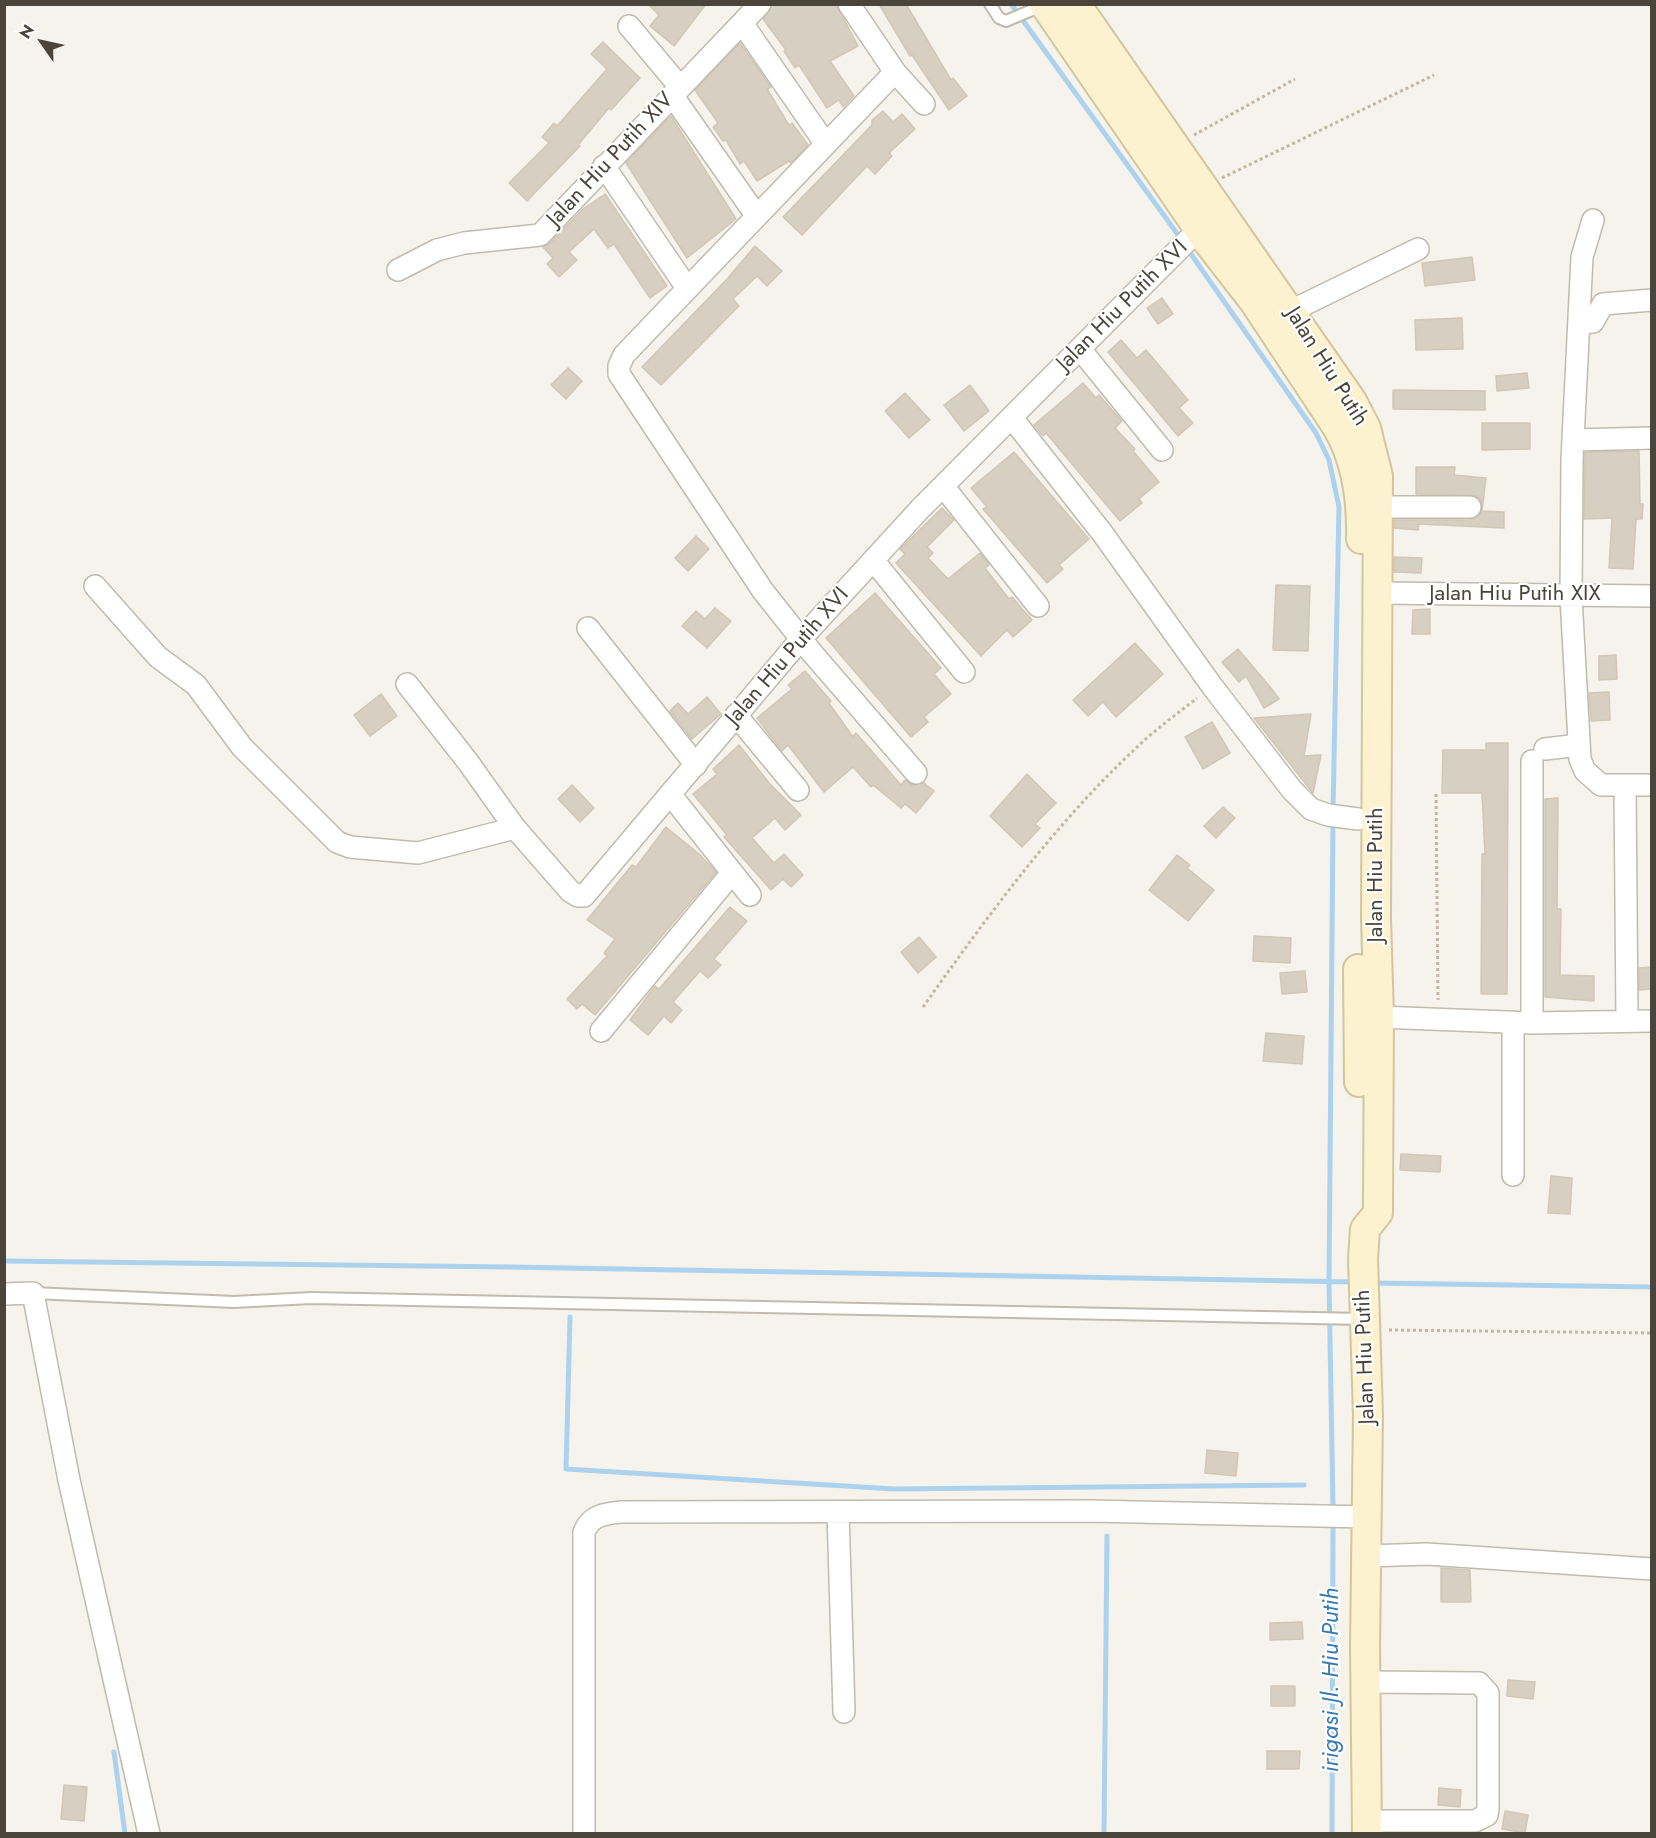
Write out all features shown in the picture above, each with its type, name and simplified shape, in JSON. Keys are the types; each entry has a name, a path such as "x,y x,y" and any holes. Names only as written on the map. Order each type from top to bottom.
{"street":[{"name":"Jalan Hiu Putih XIV","path":"398,270 437,250 464,243 540,235 760,4"},
{"path":"849,4 895,72 924,104"},
{"name":"Jalan Hiu Putih","path":"1076,4 1202,188 1274,302 1360,414 1375,459 1379,507 1379,593 1368,698 1379,1017 1378,1213 1365,1229 1364,1263 1367,1827"},
{"name":"Jalan Hiu Putih","path":"1044,5 1199,230 1274,302"},
{"path":"742,23 825,143"},
{"path":"629,26 676,91 756,215"},
{"path":"895,72 624,355 619,366 619,374 763,591 801,639 916,773"},
{"path":"604,166 687,288"},
{"path":"1593,220 1582,256 1574,440 1571,597 1579,745 1585,771 1601,785 1652,785"},
{"name":"Jalan Hiu Putih XVI","path":"407,684 468,762 515,828 570,891 578,896 584,896 801,639 873,560 943,486 1199,230"},
{"path":"1365,1229 1359,1214 1358,819 1368,698 1361,526 1352,458 1274,302 1418,249"},
{"path":"1579,323 1593,322 1603,304 1652,300"},
{"path":"1080,349 1162,450"},
{"path":"1012,418 1103,534 1212,686 1292,790 1311,809 1328,815 1358,819"},
{"path":"1574,440 1652,438"},
{"path":"943,486 1038,606"},
{"path":"1379,507 1470,507"},
{"path":"873,560 964,672"},
{"path":"95,586 159,657 196,685 242,747 337,842 350,847 418,853 515,828"},
{"name":"Jalan Hiu Putih XIX","path":"1379,593 1571,597 1652,596"},
{"path":"588,628 696,765"},
{"path":"736,716 798,790"},
{"path":"1513,1175 1539,755 1579,745"},
{"path":"1625,786 1627,1021"},
{"path":"670,794 750,895"},
{"path":"601,1031 732,873"},
{"path":"1379,1017 1522,1022 1652,1021"},
{"path":"4,1294 33,1293 69,1480 148,1833"},
{"path":"584,1833 584,1532 587,1524 597,1515 621,1512 1090,1511 1367,1517"},
{"path":"838,1512 844,1712"},
{"path":"1367,1556 1427,1554 1652,1569"},
{"path":"1367,1682 1479,1683 1483,1685 1488,1693 1488,1809 1487,1815 1475,1821 1367,1827"}],"lane":[{"path":"990,4 999,18 1006,21 1044,5"},
{"path":"33,1293 234,1302 311,1298 1365,1321"}],"path":[{"path":"1202,188 1434,75"},
{"path":"1173,146 1295,79"},
{"path":"922,1007 978,930 1058,830 1134,749 1212,686"},
{"path":"1436,794 1439,1020"},
{"path":"1365,1321 1652,1333"}],"building":[{"path":"648,4 706,4 674,46 650,26 659,15"},
{"path":"772,4 836,4 858,46 830,61 854,96 843,107 839,100 827,108 799,65 795,68 784,51 786,50 763,19"},
{"path":"879,4 906,4 951,80 953,78 967,96 949,110 912,55 910,56"},
{"path":"603,42 640,78 611,110 609,108 578,145 580,146 527,201 509,183 549,143 542,137 554,123 557,126 607,69 591,54"},
{"path":"740,43 771,87 767,89 789,125 792,123 808,145 791,163 789,161 757,181 744,161 740,164 726,140 723,141 713,127 718,123 695,90"},
{"path":"883,111 893,122 902,114 915,129 889,153 892,156 875,174 867,166 802,235 783,217 872,125 872,120"},
{"path":"671,116 736,219 687,258 626,163"},
{"path":"605,194 667,286 650,298 614,244 608,248 594,229 569,252 577,260 559,277 547,264 553,258 543,247 549,244 583,209"},
{"path":"755,246 782,271 767,286 757,276 733,299 739,306 661,385 642,367 727,279"},
{"path":"1472,257 1475,280 1425,286 1422,263"},
{"path":"1162,298 1173,314 1158,324 1147,308"},
{"path":"1462,318 1463,349 1416,350 1415,320"},
{"path":"1121,340 1137,358 1146,350 1188,400 1179,408 1193,423 1178,436 1108,352"},
{"path":"568,368 582,381 566,399 551,385"},
{"path":"1527,373 1529,388 1497,391 1496,376"},
{"path":"1083,383 1096,398 1099,395 1122,421 1115,428 1135,449 1133,451 1159,482 1139,499 1142,503 1120,521 1046,433 1043,436 1034,425"},
{"path":"970,385 989,411 964,431 944,405"},
{"path":"1393,390 1485,391 1485,410 1393,409"},
{"path":"905,393 930,420 909,438 885,411"},
{"path":"1482,423 1530,423 1530,449 1482,450"},
{"path":"1639,451 1640,504 1643,504 1642,519 1636,519 1633,569 1609,568 1612,518 1584,519 1585,452"},
{"path":"1014,452 1089,539 1059,565 1063,569 1047,583 983,509 987,507 971,488"},
{"path":"1416,467 1455,467 1454,475 1486,478 1482,511 1504,512 1504,528 1419,524 1418,530 1394,528 1394,520 1470,520 1481,513 1481,501 1476,496 1416,494"},
{"path":"942,508 954,520 927,547 933,553 928,558 948,579 980,553 989,565 985,568 1009,599 1012,597 1032,620 1013,637 1007,630 981,656 896,563 905,554 900,549"},
{"path":"696,536 709,549 688,571 675,558"},
{"path":"1394,557 1422,558 1421,573 1394,572"},
{"path":"1276,585 1310,586 1308,651 1273,650"},
{"path":"875,593 941,668 934,674 951,694 924,717 928,722 911,737 826,638"},
{"path":"715,608 731,621 707,648 682,626 696,611 705,619"},
{"path":"1430,609 1430,634 1412,634 1413,610"},
{"path":"1135,643 1163,674 1116,717 1103,702 1088,716 1073,700"},
{"path":"1238,649 1279,699 1264,708 1246,676 1239,682 1222,662"},
{"path":"1616,655 1617,679 1599,680 1599,656"},
{"path":"805,671 831,701 829,703 853,737 856,733 901,785 905,780 912,785 924,783 934,791 916,813 905,804 901,808 873,785 871,787 853,767 824,792 788,745 782,751 757,718 792,689 788,685"},
{"path":"1609,692 1610,720 1591,721 1589,693"},
{"path":"381,694 397,716 370,736 354,715"},
{"path":"707,697 721,714 692,739 670,711 678,703 688,714"},
{"path":"1311,714 1304,756 1321,755 1313,793 1254,718"},
{"path":"1212,722 1230,753 1203,769 1185,737"},
{"path":"1486,743 1508,743 1507,994 1481,994 1482,854 1485,854 1482,793 1442,793 1443,750 1486,750"},
{"path":"739,745 770,784 801,815 785,830 775,818 752,838 774,863 784,854 803,875 791,887 783,879 771,890 724,837 727,835 693,794 717,774 713,769"},
{"path":"1027,774 1056,803 1035,824 1040,828 1022,847 990,816"},
{"path":"572,785 594,808 580,822 558,799"},
{"path":"1558,798 1557,909 1561,909 1560,975 1594,976 1594,1001 1545,997 1545,799"},
{"path":"1223,807 1235,818 1216,838 1204,826"},
{"path":"666,827 699,854 716,872 595,1015 582,1004 577,1009 567,999 607,956 604,953 615,939 587,920 632,865 636,867"},
{"path":"1177,855 1190,865 1187,868 1214,890 1188,921 1149,890"},
{"path":"730,907 747,921 714,959 721,965 708,978 700,971 673,1002 682,1010 671,1023 664,1016 648,1035 630,1020 655,986 659,989"},
{"path":"1254,936 1291,938 1290,963 1253,961"},
{"path":"919,937 936,957 918,973 901,952"},
{"path":"1652,967 1652,989 1639,990 1639,968"},
{"path":"1305,971 1307,992 1282,994 1280,973"},
{"path":"1266,1033 1304,1036 1302,1064 1263,1061"},
{"path":"1401,1154 1441,1156 1440,1172 1400,1170"},
{"path":"1551,1176 1572,1178 1570,1214 1548,1213"},
{"path":"1207,1450 1238,1453 1236,1476 1205,1473"},
{"path":"1441,1568 1470,1570 1471,1602 1441,1602"},
{"path":"1302,1622 1303,1639 1270,1640 1270,1623"},
{"path":"1508,1680 1535,1682 1533,1699 1507,1696"},
{"path":"1271,1686 1295,1686 1295,1706 1271,1706"},
{"path":"1267,1751 1300,1751 1299,1769 1267,1769"},
{"path":"64,1785 87,1787 84,1821 61,1819"},
{"path":"1439,1788 1461,1790 1460,1807 1438,1805"},
{"path":"1505,1811 1528,1815 1525,1833 1502,1829"}],"waterway":[{"path":"1011,4 1181,239"},
{"path":"1186,247 1316,433 1329,460 1339,507 1333,811"},
{"path":"1333,820 1329,1282 1333,1508"},
{"path":"4,1261 509,1267 1356,1282"},
{"path":"1371,1283 1652,1287"},
{"path":"570,1317 566,1469 894,1489 1304,1485"},
{"name":"irigasi Jl. Hiu Putih","path":"1332,1834 1333,1527"},
{"path":"1104,1834 1107,1536"},
{"path":"114,1752 125,1834"}]}
